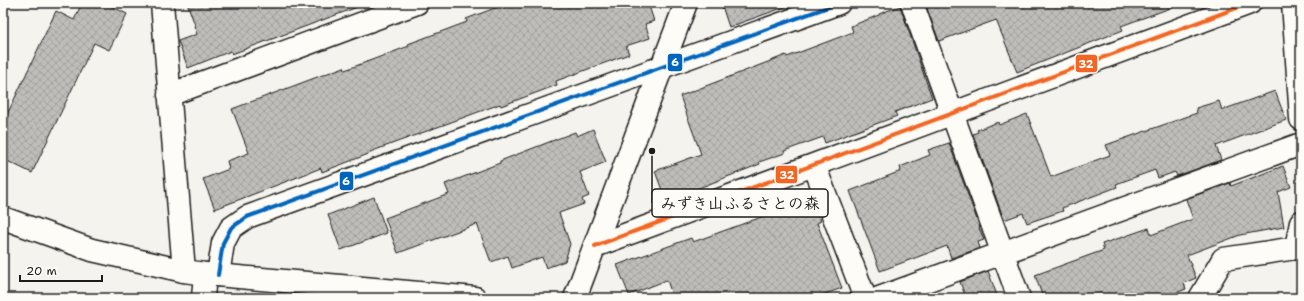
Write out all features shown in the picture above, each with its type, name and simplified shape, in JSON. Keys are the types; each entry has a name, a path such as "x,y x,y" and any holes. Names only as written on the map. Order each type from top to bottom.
{"street":[{"path":"162,3 184,271"},
{"path":"169,95 417,3"},
{"path":"575,298 686,3"},
{"path":"203,298 223,243 231,228 247,217 839,3"},
{"path":"912,3 1019,298"},
{"path":"595,246 1250,3"},
{"path":"1293,3 1301,119"},
{"path":"879,298 1301,144"},
{"path":"814,164 865,298"},
{"path":"3,218 92,250 184,271 476,298"},
{"path":"1200,298 1223,259 1298,249 1301,222"}],"building":[{"path":"82,3 105,3 127,14 109,50 94,43 32,173 3,159 3,123 56,11 74,20"},
{"path":"187,3 359,3 360,6 232,54 231,51 188,68 178,41 197,34"},
{"path":"508,3 648,3 654,21 645,24 650,38 626,46 629,54 556,81 557,85 501,106 500,104 370,152 371,153 322,172 321,168 215,209 203,179 229,169 227,161 249,153 232,109 344,67 345,70 409,46 408,44 467,22 466,19"},
{"path":"721,3 787,3 788,6 729,27"},
{"path":"925,3 1175,3 1176,6 1121,26 1123,30 1017,72 996,20 939,41"},
{"path":"900,6 932,98 895,112 897,116 825,143 823,137 784,151 785,153 759,162 760,164 666,201 655,171 701,154 680,96 786,55 787,57 853,32 851,26"},
{"path":"1275,91 1286,120 1216,146 1221,160 1177,176 1175,172 1158,178 1155,170 1116,184 1117,187 1062,208 1063,211 1027,223 1023,213 1004,220 973,134 978,132 977,130 998,122 999,125 1027,114 1051,177 1110,155 1106,145 1197,113 1196,108 1219,101 1222,110"},
{"path":"593,129 606,162 580,172 589,196 582,199 584,204 559,213 570,244 565,261 546,268 542,257 512,268 508,256 491,262 477,224 398,253 385,218 449,194 445,184 575,132 577,136"},
{"path":"949,143 984,240 978,242 980,248 951,258 947,246 880,271 850,191 901,171 900,167 930,155 928,150"},
{"path":"1283,166 1291,187 1278,192 1284,227 1240,235 1187,255 1196,278 1184,283 1186,289 1162,298 1043,298 1035,275 1104,250 1102,244 1149,228 1151,235 1193,219 1186,199 1230,183 1231,186"},
{"path":"812,196 821,221 817,223 842,288 814,298 673,298 667,280 629,295 617,265 691,238 693,242 778,211 777,208"},
{"path":"374,197 387,233 341,250 328,215"},
{"path":"988,271 998,298 966,298 960,282"}],"transit line":[{"name":"6","path":"218,275 223,243 231,228 247,217 839,3"},
{"name":"32","path":"595,246 1250,3"}],"place":[{"name":"みずき山ふるさとの森","path":"652,151"}]}
